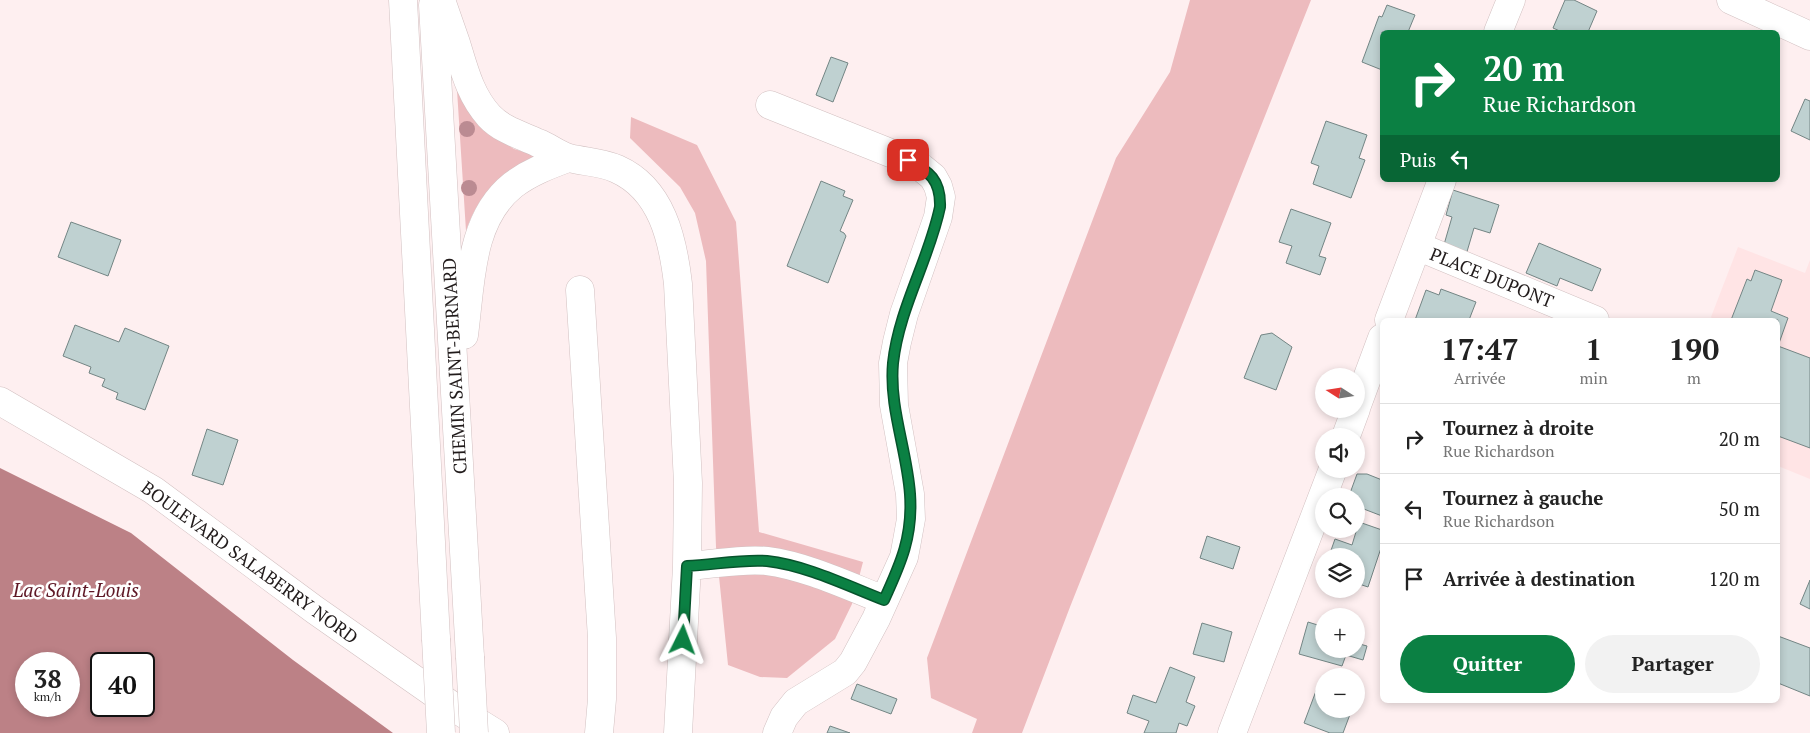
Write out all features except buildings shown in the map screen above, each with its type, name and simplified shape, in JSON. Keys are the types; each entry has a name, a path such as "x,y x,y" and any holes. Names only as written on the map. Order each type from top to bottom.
{"street":[{"path":"396,0 405,40"},
{"name":"CHEMIN SAINT-BERNARD","path":"403,0 441,733"},
{"name":"CHEMIN SAINT-BERNARD","path":"433,0 474,733"},
{"path":"441,0 468,82 482,108 490,117 513,133 539,143 568,158 602,164 631,176 656,203 666,222 676,260 688,483 687,566 678,733"},
{"path":"1499,30 1511,0"},
{"path":"1731,0 1810,36"},
{"path":"770,104 908,160 922,168 932,177 938,186 941,197 938,217 904,314 893,363 894,406 910,494 910,519 904,557 853,662 845,672 796,702 784,716 778,731"},
{"path":"456,396 474,257 482,227 492,209 512,186 537,170 568,158"},
{"path":"1390,318 1441,182"},
{"name":"PLACE DUPONT","path":"1417,246 1591,318"},
{"path":"580,290 602,629 600,733"},
{"path":"1365,384 1380,343"},
{"name":"BOULEVARD SALABERRY NORD","path":"0,401 153,490 315,610 458,710 495,733"},
{"path":"426,448 458,446"},
{"path":"1232,733 1330,478"},
{"path":"687,566 766,561 779,563 828,578 884,600"}],"shaded area":[{"path":"1190,0 1311,0 1070,607 1022,733 972,733 977,719 931,698 927,658 1116,158 1170,72"},
{"path":"457,90 494,136 514,149 535,155 536,157 511,171 492,186 478,205 466,231"},
{"path":"631,117 697,145 736,222 759,532 863,562 852,604 835,639 787,678 760,677 728,665 716,547 706,261 695,213 680,187 630,138"},
{"path":"1738,247 1805,273 1810,260 1810,479 1780,467 1780,318 1711,317"}],"water":[{"name":"Lac Saint-Louis","path":"0,468 131,533 293,660 393,733 0,733"}],"route":[{"path":"683,640 687,566 766,561 779,563 828,578 884,600 904,557 910,519 910,494 894,406 893,363 904,314 938,217 941,197 938,186 932,177 922,168 908,160"}]}
